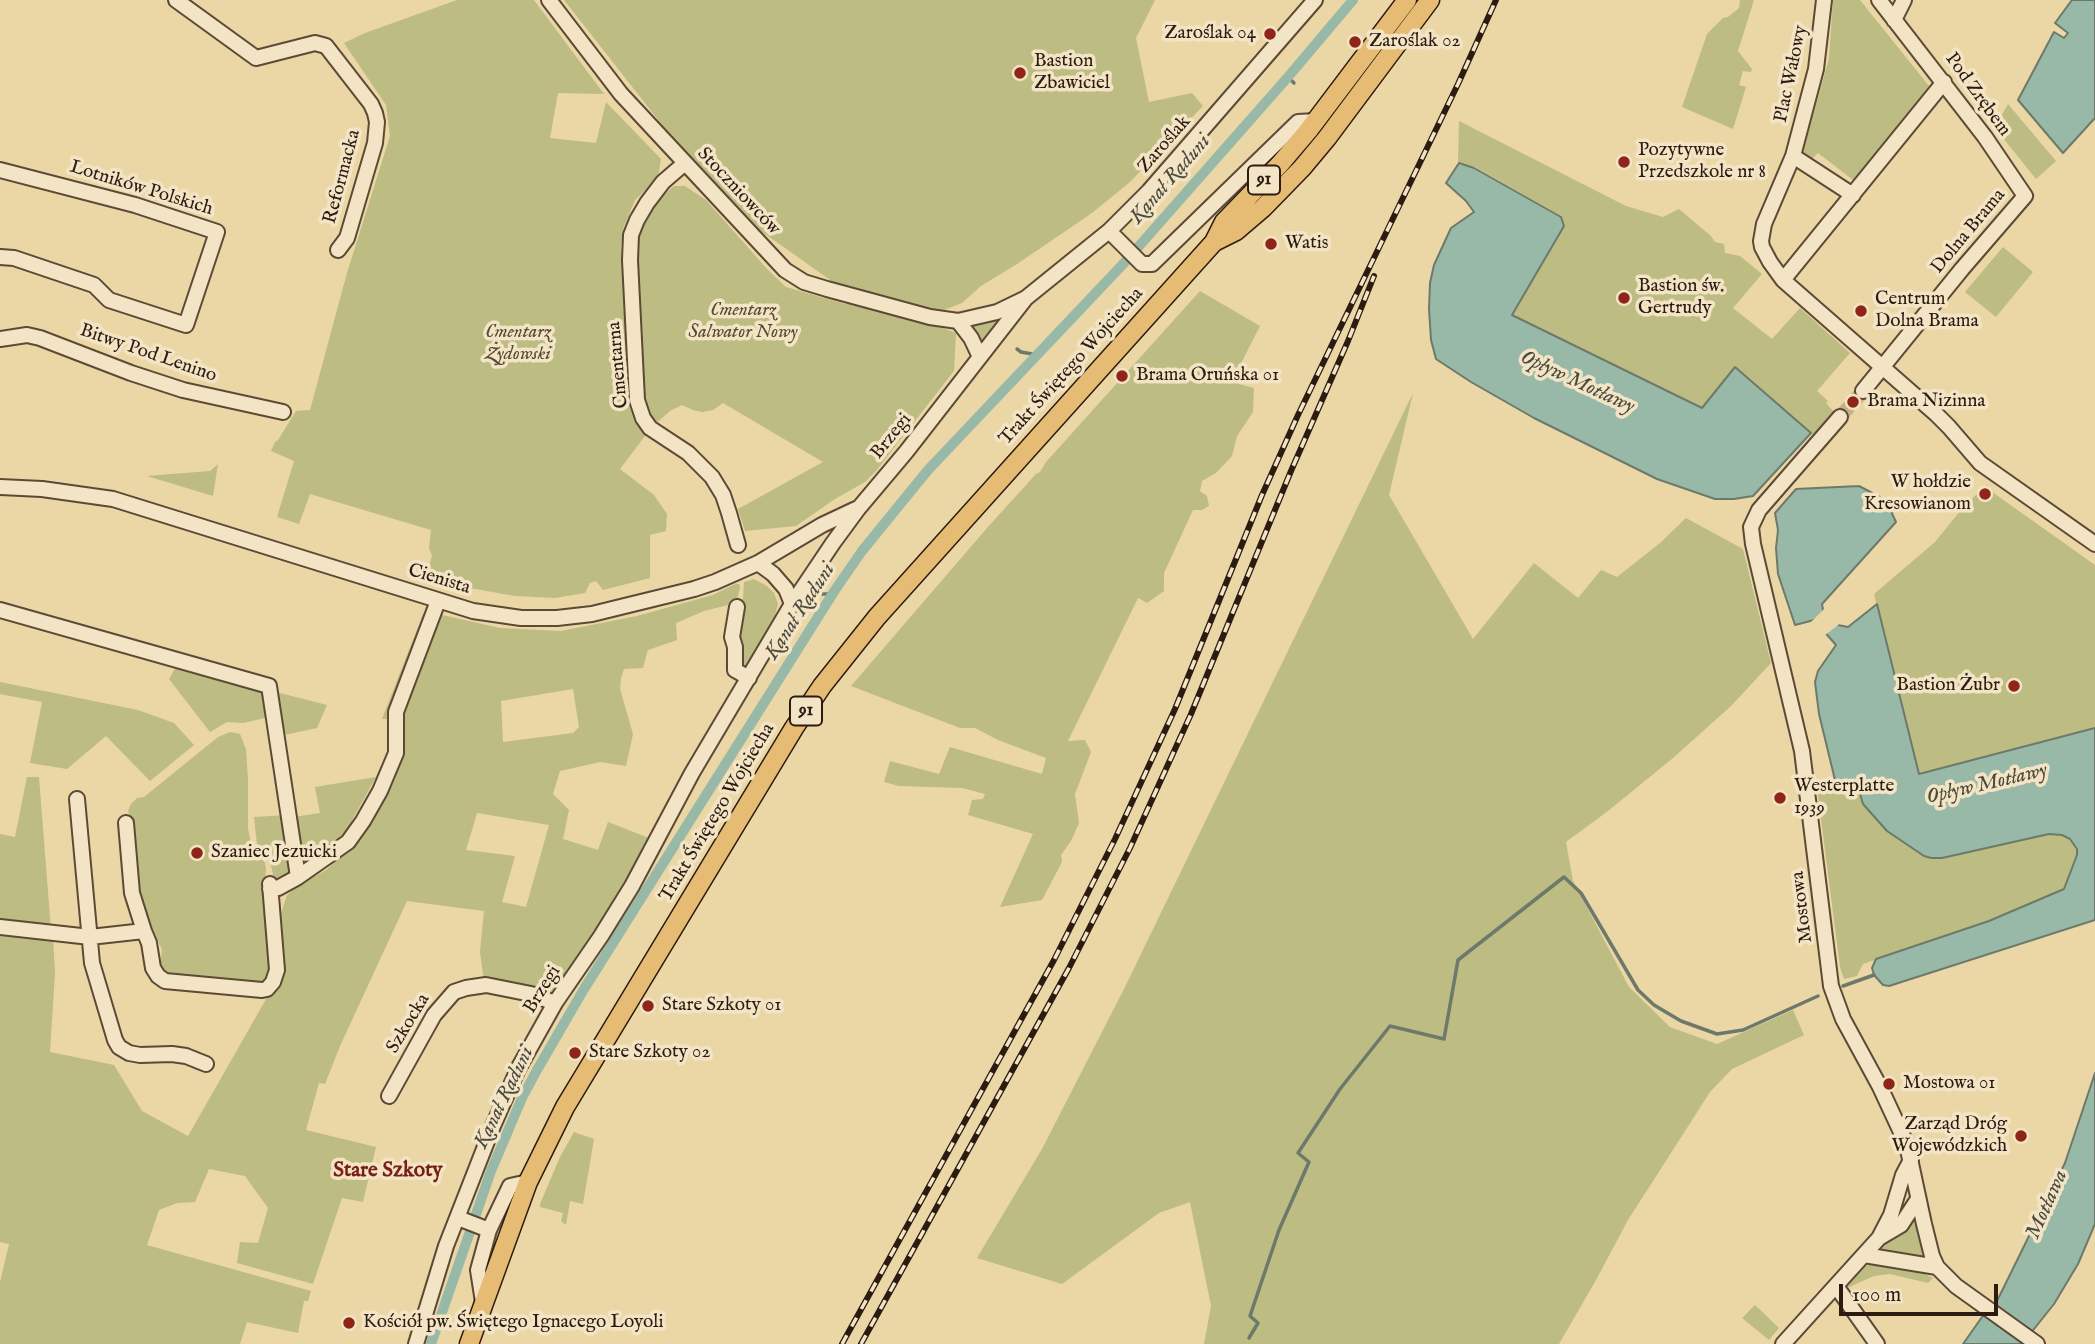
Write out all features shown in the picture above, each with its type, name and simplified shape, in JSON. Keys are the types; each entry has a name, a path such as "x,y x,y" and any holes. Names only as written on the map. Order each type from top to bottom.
{"main road":[{"name":"Trakt Świętego Wojciecha","path":"469,1344 528,1182 565,1107 822,686 877,617 1214,242 1224,222 1280,164 1316,121 1407,0"},
{"name":"Trakt Świętego Wojciecha","path":"1214,242 1236,231 1302,168 1430,0"}],"street":[{"name":"Reformacka","path":"176,0 256,58 316,43 326,46 370,104 377,122 375,144 347,238 338,250"},
{"name":"Stoczniowców","path":"549,0 621,94 778,263 796,278 930,317 958,321 997,312 1026,298"},
{"name":"Zaroślak","path":"1026,298 1109,232 1149,191 1315,0"},
{"name":"Plac Wałowy","path":"1824,0 1819,57 1793,156 1764,224 1760,241 1762,247 1783,280 1943,421 1981,464 2095,544"},
{"name":"Pod Zrębem","path":"1879,0 1985,137 2025,196"},
{"path":"1894,20 1904,0"},
{"path":"1783,280 1944,82"},
{"name":"Trakt Świętego Wojciecha","path":"1109,232 1142,264 1152,264 1298,122 1316,121"},
{"path":"1793,156 1853,195"},
{"name":"Cmentarna","path":"685,163 663,182 647,203 631,236 637,400 643,418 650,428 688,453 712,477 726,504 738,545"},
{"name":"Lotników Polskich","path":"0,170 135,205 217,232 186,325 109,300 94,285 14,258 0,257"},
{"name":"Dolna Brama","path":"1863,391 2025,196"},
{"name":"Brzegi","path":"416,1344 434,1282 461,1219 493,1126 518,1069 555,1003 632,886 692,773 792,604 858,509 1026,298"},
{"path":"958,321 971,338 980,357"},
{"name":"Bitwy Pod Lenino","path":"0,339 27,335 40,338 183,390 284,412"},
{"name":"Mostowa","path":"1840,417 1759,510 1751,527 1802,751 1831,986 1843,1019 1901,1132 1911,1160 1937,1268"},
{"name":"Cienista","path":"0,487 42,489 113,499 473,611 521,618 592,614 694,589 758,563 822,524 858,509"},
{"path":"758,563 773,574 786,589 792,604"},
{"path":"126,823 132,893 149,943 153,968 158,976 165,981 268,989 276,971 270,887 278,888 298,877 348,842 363,821 380,791 396,753 396,712 439,601"},
{"path":"737,607 732,637 735,670 749,678"},
{"path":"0,610 269,686 298,877"},
{"path":"77,799 92,963 110,1028 119,1047 140,1055 186,1056 206,1065"},
{"path":"0,927 90,937 144,931"},
{"name":"Szkocka","path":"389,1096 434,1015 454,992 486,985 531,994 555,1003"},
{"path":"1783,1344 1879,1238 1891,1215 1903,1175 1911,1160"},
{"path":"483,1302 478,1270 484,1228 510,1186 528,1182"},
{"path":"1879,1238 1901,1225 1919,1199"},
{"path":"461,1219 484,1228"},
{"path":"1864,1255 1937,1268 2035,1343"},
{"path":"1836,1286 1877,1344"}],"green space":[{"name":"Cmentarz Żydowski","path":"457,0 534,0 604,94 558,93 550,138 596,143 606,102 661,159 658,178 635,200 623,229 621,246 623,276 627,277 648,432 620,469 654,495 667,514 666,531 650,535 650,578 603,590 596,581 590,583 585,593 555,598 515,596 464,587 427,576 432,555 429,549 431,530 310,494 299,524 277,517 294,461 271,451 296,411 310,410 347,273 390,136 386,105 344,43"},
{"path":"564,0 1155,0 1136,38 1149,102 1192,93 1203,106 1130,182 1092,213 981,286 962,303 944,310 927,308 833,282 758,229 670,135"},
{"path":"1740,0 1754,0 1738,51 1752,69 1751,72 1743,71 1739,85 1746,87 1733,129 1682,107 1707,34 1723,18 1739,8"},
{"path":"1833,0 1860,0 1929,86 1853,180 1818,153 1812,159 1803,152 1829,58"},
{"path":"2008,104 2056,161 2036,179 1995,128 1997,125 2001,127 2004,121 2000,118"},
{"path":"1459,121 1626,206 1663,217 1679,209 1715,242 1724,244 1725,253 1740,256 1762,274 1733,308 1772,339 1800,308 1850,353 1817,391 1828,401 1826,403 1834,412 1814,435 1748,380 1702,408 1511,315 1564,226 1561,216 1475,167 1458,163"},
{"name":"Cmentarz Salwator Nowy","path":"674,186 685,186 706,200 786,287 956,333 954,371 876,471 865,482 796,526 745,531 738,509 823,462 723,403 713,410 702,412 682,405 670,411 653,426 644,409 637,235 652,205"},
{"path":"2003,247 2033,272 1996,317 1965,292"},
{"path":"1200,291 1260,326 1235,375 1239,384 1254,388 1253,412 1237,436 1232,456 1216,473 1202,481 1200,491 1207,496 1209,506 1202,510 1193,510 1164,573 1164,591 1147,603 1138,598 1068,741 1085,740 1091,752 1075,794 1079,823 1061,855 1062,862 1042,900 1000,907 1033,834 968,815 972,800 983,799 985,794 962,788 899,786 884,782 890,761 939,774 950,747 1042,774 1046,758 998,740 975,728 960,728 851,686 987,528"},
{"path":"1003,316 981,345 969,328 970,324"},
{"path":"1413,393 1389,495 1473,639 1534,563 1578,598 1601,570 1617,577 1660,543 1686,518 1743,549 1771,663 1731,706 1673,758 1566,842 1573,881 1629,987 1670,1027 1717,1044 1793,1010 1804,1035 1732,1069 1710,1092 1628,1220 1559,1344 1204,1344 1211,1306 1190,1202 1159,1213 1062,1284 977,1258 1042,1149 1124,989"},
{"path":"218,464 213,496 147,476 210,471"},
{"path":"1987,485 1995,494 2095,565 2095,728 1919,774 1874,594 1935,542 1965,505"},
{"path":"754,579 774,593 778,604 767,635 748,667 741,668 737,624 744,582"},
{"path":"739,584 736,603 704,611 676,623 677,640 648,650 643,668 624,669 620,689 633,734 626,766 600,762 560,771 553,794 569,810 563,839 598,850 608,822 649,838 652,833 655,834 558,994 484,981 480,952 484,911 407,901 325,1084 319,1083 306,1130 376,1147 363,1202 342,1198 313,1284 237,1263 240,1242 258,1243 268,1208 245,1176 209,1169 195,1202 177,1203 159,1210 147,1245 311,1291 308,1301 304,1301 298,1333 247,1322 240,1344 0,1344 0,1282 9,1244 0,1242 0,932 53,939 55,973 50,1052 114,1065 142,1111 188,1136 269,994 280,917 287,895 326,870 362,835 382,799 401,719 382,719 423,614 438,614 500,628 561,631 637,616 713,595","holes":["573,689 579,727 573,733 503,742 501,701","477,813 549,825 526,907 502,902 515,856 466,850"]},
{"path":"178,663 263,688 269,717 243,723 227,722 210,732 169,679"},
{"path":"0,682 138,710 174,723 194,745 150,781 106,736 67,769 30,763 42,702 0,694"},
{"path":"272,691 327,705 317,728 279,736"},
{"name":"Szaniec Jezuicki","path":"230,732 240,734 246,749 248,829 251,843 265,863 266,869 264,891 273,970 269,982 255,984 165,974 160,966 162,950 139,892 134,823 128,811 137,798 144,797 218,737"},
{"path":"27,777 39,777 51,930 0,923 0,834 15,837"},
{"path":"376,777 345,833 304,865 299,860 293,817 320,813 315,787"},
{"path":"1834,778 1840,784 1858,787 1863,804 1887,830 1931,858 1942,858 2044,834 2066,837 2075,845 2077,855 2065,889 1989,921 1863,964 1857,976 1844,979 1840,967 1816,780"},
{"path":"287,815 294,873 275,885 271,865 257,844 254,817"},
{"path":"574,1132 594,1139 583,1204 570,1201 566,1225 561,1221 563,1213 540,1207 540,1204"},
{"path":"1914,1215 1917,1216 1923,1258 1882,1252 1880,1248 1902,1230"},
{"path":"1878,1263 1917,1270 1933,1278 1928,1283 1890,1274 1874,1276 1847,1288 1848,1282 1861,1267"},
{"path":"1755,1305 1779,1328 1769,1340 1742,1318"}],"water":[{"path":"2072,0 2095,0 2095,118 2063,153 2018,100 2054,32 2064,38 2068,33 2055,23"},
{"name":"Opływ Motławy","path":"1459,163 1474,168 1561,217 1564,226 1512,315 1702,408 1735,367 1811,433 1753,496 1715,499 1657,479 1534,418 1436,359 1431,340 1429,309 1434,265 1451,228 1474,212 1446,183"},
{"name":"Opływ Motławy","path":"1859,486 1880,497 1888,505 1896,522 1822,604 1823,610 1838,625 1848,627 1877,604 1919,774 2095,728 2095,920 1889,986 1883,985 1874,975 1872,968 1876,959 1989,921 2064,889 2077,849 2070,839 2049,834 1942,858 1931,858 1887,831 1863,804 1858,787 1840,784 1835,780 1819,714 1815,682 1818,671 1836,645 1814,620 1795,625 1778,574 1778,530 1775,513 1796,489"},
{"name":"Motława","path":"2095,1073 2095,1224 2078,1264 2054,1304 2022,1344 1963,1344 1982,1317 1996,1303 2065,1163"}],"pier":[{"path":"1826,607 1842,622 1824,636 1810,623"}],"waterway":[{"name":"Kanał Raduni","path":"431,1344 491,1171 537,1070 584,989 835,590 862,551 928,470 1125,262 1353,0"},
{"path":"1288,77 1294,83"},
{"path":"1017,349 1038,355"},
{"path":"818,594 833,594"},
{"path":"1249,1338 1258,1323 1250,1316 1279,1230 1309,1162 1298,1153 1340,1089 1390,1026 1444,1039 1458,960 1564,877 1581,893 1638,990 1654,1005 1681,1021 1717,1034 1743,1030 1818,996"},
{"path":"1843,986 1874,975"}],"tunnel":[{"path":"1840,417 1863,391"}],"railway":[{"path":"842,1344 1054,960 1115,839 1175,709 1262,495 1298,415 1496,0"},
{"path":"861,1344 1069,968 1130,848 1191,714 1374,276"}],"place":[{"name":"Zaroślak 04","path":"1270,34"},
{"name":"Zaroślak 02","path":"1355,42"},
{"name":"Bastion Zbawiciel","path":"1020,73"},
{"name":"Pozytywne Przedszkole nr 8","path":"1624,162"},
{"name":"Watis","path":"1271,244"},
{"name":"Bastion św. Gertrudy","path":"1624,298"},
{"name":"Centrum Dolna Brama","path":"1861,311"},
{"name":"Brama Oruńska 01","path":"1122,376"},
{"name":"Brama Nizinna","path":"1853,402"},
{"name":"W hołdzie Kresowianom","path":"1985,494"},
{"name":"Bastion Żubr","path":"2014,686"},
{"name":"Westerplatte 1939","path":"1780,798"},
{"name":"Szaniec Jezuicki","path":"197,853"},
{"name":"Stare Szkoty 01","path":"648,1006"},
{"name":"Stare Szkoty 02","path":"575,1053"},
{"name":"Mostowa 01","path":"1889,1084"},
{"name":"Zarząd Dróg Wojewódzkich","path":"2021,1136"},
{"name":"Kościół pw. Świętego Ignacego Loyoli","path":"349,1323"}],"district":[{"name":"Stare Szkoty","path":"388,1172"}]}
